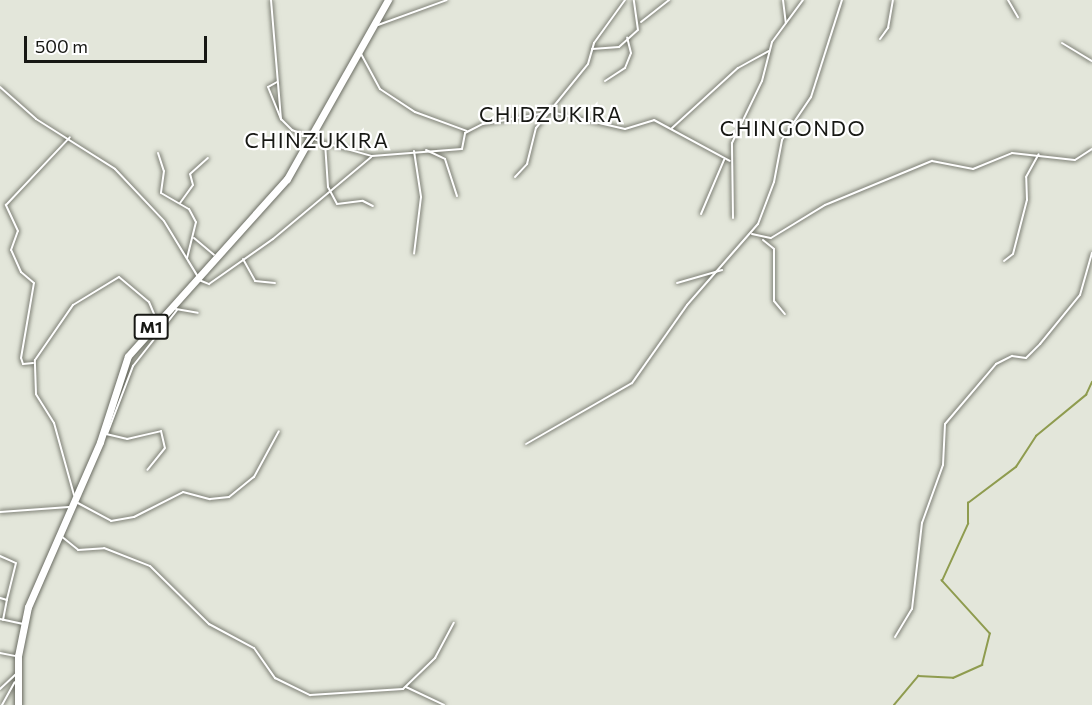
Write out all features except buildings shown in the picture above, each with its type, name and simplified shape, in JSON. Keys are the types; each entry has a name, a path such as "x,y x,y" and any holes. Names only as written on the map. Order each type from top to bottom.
{"highway":[{"name":"M1","path":"18,705 18,656 24,624 58,534 105,433 128,356 157,321 174,307 197,278 275,194 315,136 388,0"}],"street":[{"path":"271,0 281,119"},
{"path":"375,23 396,22 409,9 423,10 447,0"},
{"path":"515,177 527,164 536,128 588,64 592,49 625,0"},
{"path":"634,0 641,22"},
{"path":"592,49 606,51 627,37 641,22 669,0"},
{"path":"783,0 786,23"},
{"path":"733,218 730,161 769,51 803,0"},
{"path":"526,444 632,383 687,305 724,269 752,234 767,210 782,140 821,72 842,0"},
{"path":"880,39 889,26 892,0"},
{"path":"1008,0 1018,17"},
{"path":"605,81 625,68 631,52 627,37"},
{"path":"1062,43 1092,61"},
{"path":"672,128 738,68 769,51"},
{"path":"360,52 380,89 416,112 467,131 551,112 623,129 650,119 672,128 724,160 730,161"},
{"path":"278,81 268,87 281,119 292,130 315,136 325,143 372,156 462,149 467,131"},
{"path":"0,87 36,119 70,137 116,169 164,222 197,278 209,284 329,193 372,156"},
{"path":"33,363 23,364 21,358 34,283 21,272 11,250 18,231 6,205 70,137"},
{"path":"325,143 329,193 340,206 363,201 373,206"},
{"path":"763,240 825,205 932,160 973,169 1006,154 1039,154 1075,160 1092,149"},
{"path":"426,150 445,159 457,196"},
{"path":"414,151 421,197 414,254"},
{"path":"158,153 164,171 161,193 194,214 194,238 187,258"},
{"path":"1004,261 1013,254 1011,246 1027,200 1026,177 1039,154"},
{"path":"180,203 193,185 190,173 208,158"},
{"path":"701,214 724,160"},
{"path":"752,234 774,249 774,301 785,314"},
{"path":"194,238 217,257"},
{"path":"895,637 912,611 922,523 943,465 945,424 996,364 1012,356 1025,358 1040,344 1080,296 1092,253"},
{"path":"243,260 255,281 275,283"},
{"path":"677,283 724,269"},
{"path":"73,502 54,423 36,394 33,363 73,305 119,276 149,302 157,321"},
{"path":"147,470 165,448 161,431 127,439 105,433 133,366 174,307 198,313"},
{"path":"0,512 73,502 111,521 134,517 183,492 210,500 229,496 254,477 279,430"},
{"path":"58,534 78,550 104,548 150,566 202,619 254,648 268,672 299,692 385,694 406,687 441,651 454,623"},
{"path":"0,556 15,560 1,619 24,624"},
{"path":"0,598 7,600"},
{"path":"0,653 18,656"},
{"path":"0,689 18,675"},
{"path":"2,705 18,675"},
{"path":"406,687 444,705"}],"waterway":[{"path":"894,705 918,676 953,678 982,665 990,634 942,581 968,524 968,503 1016,467 1036,436 1086,395 1092,382"}],"district":[{"name":"CHIDZUKIRA","path":"551,114"},
{"name":"CHINGONDO","path":"793,128"},
{"name":"CHINZUKIRA","path":"317,140"}]}
